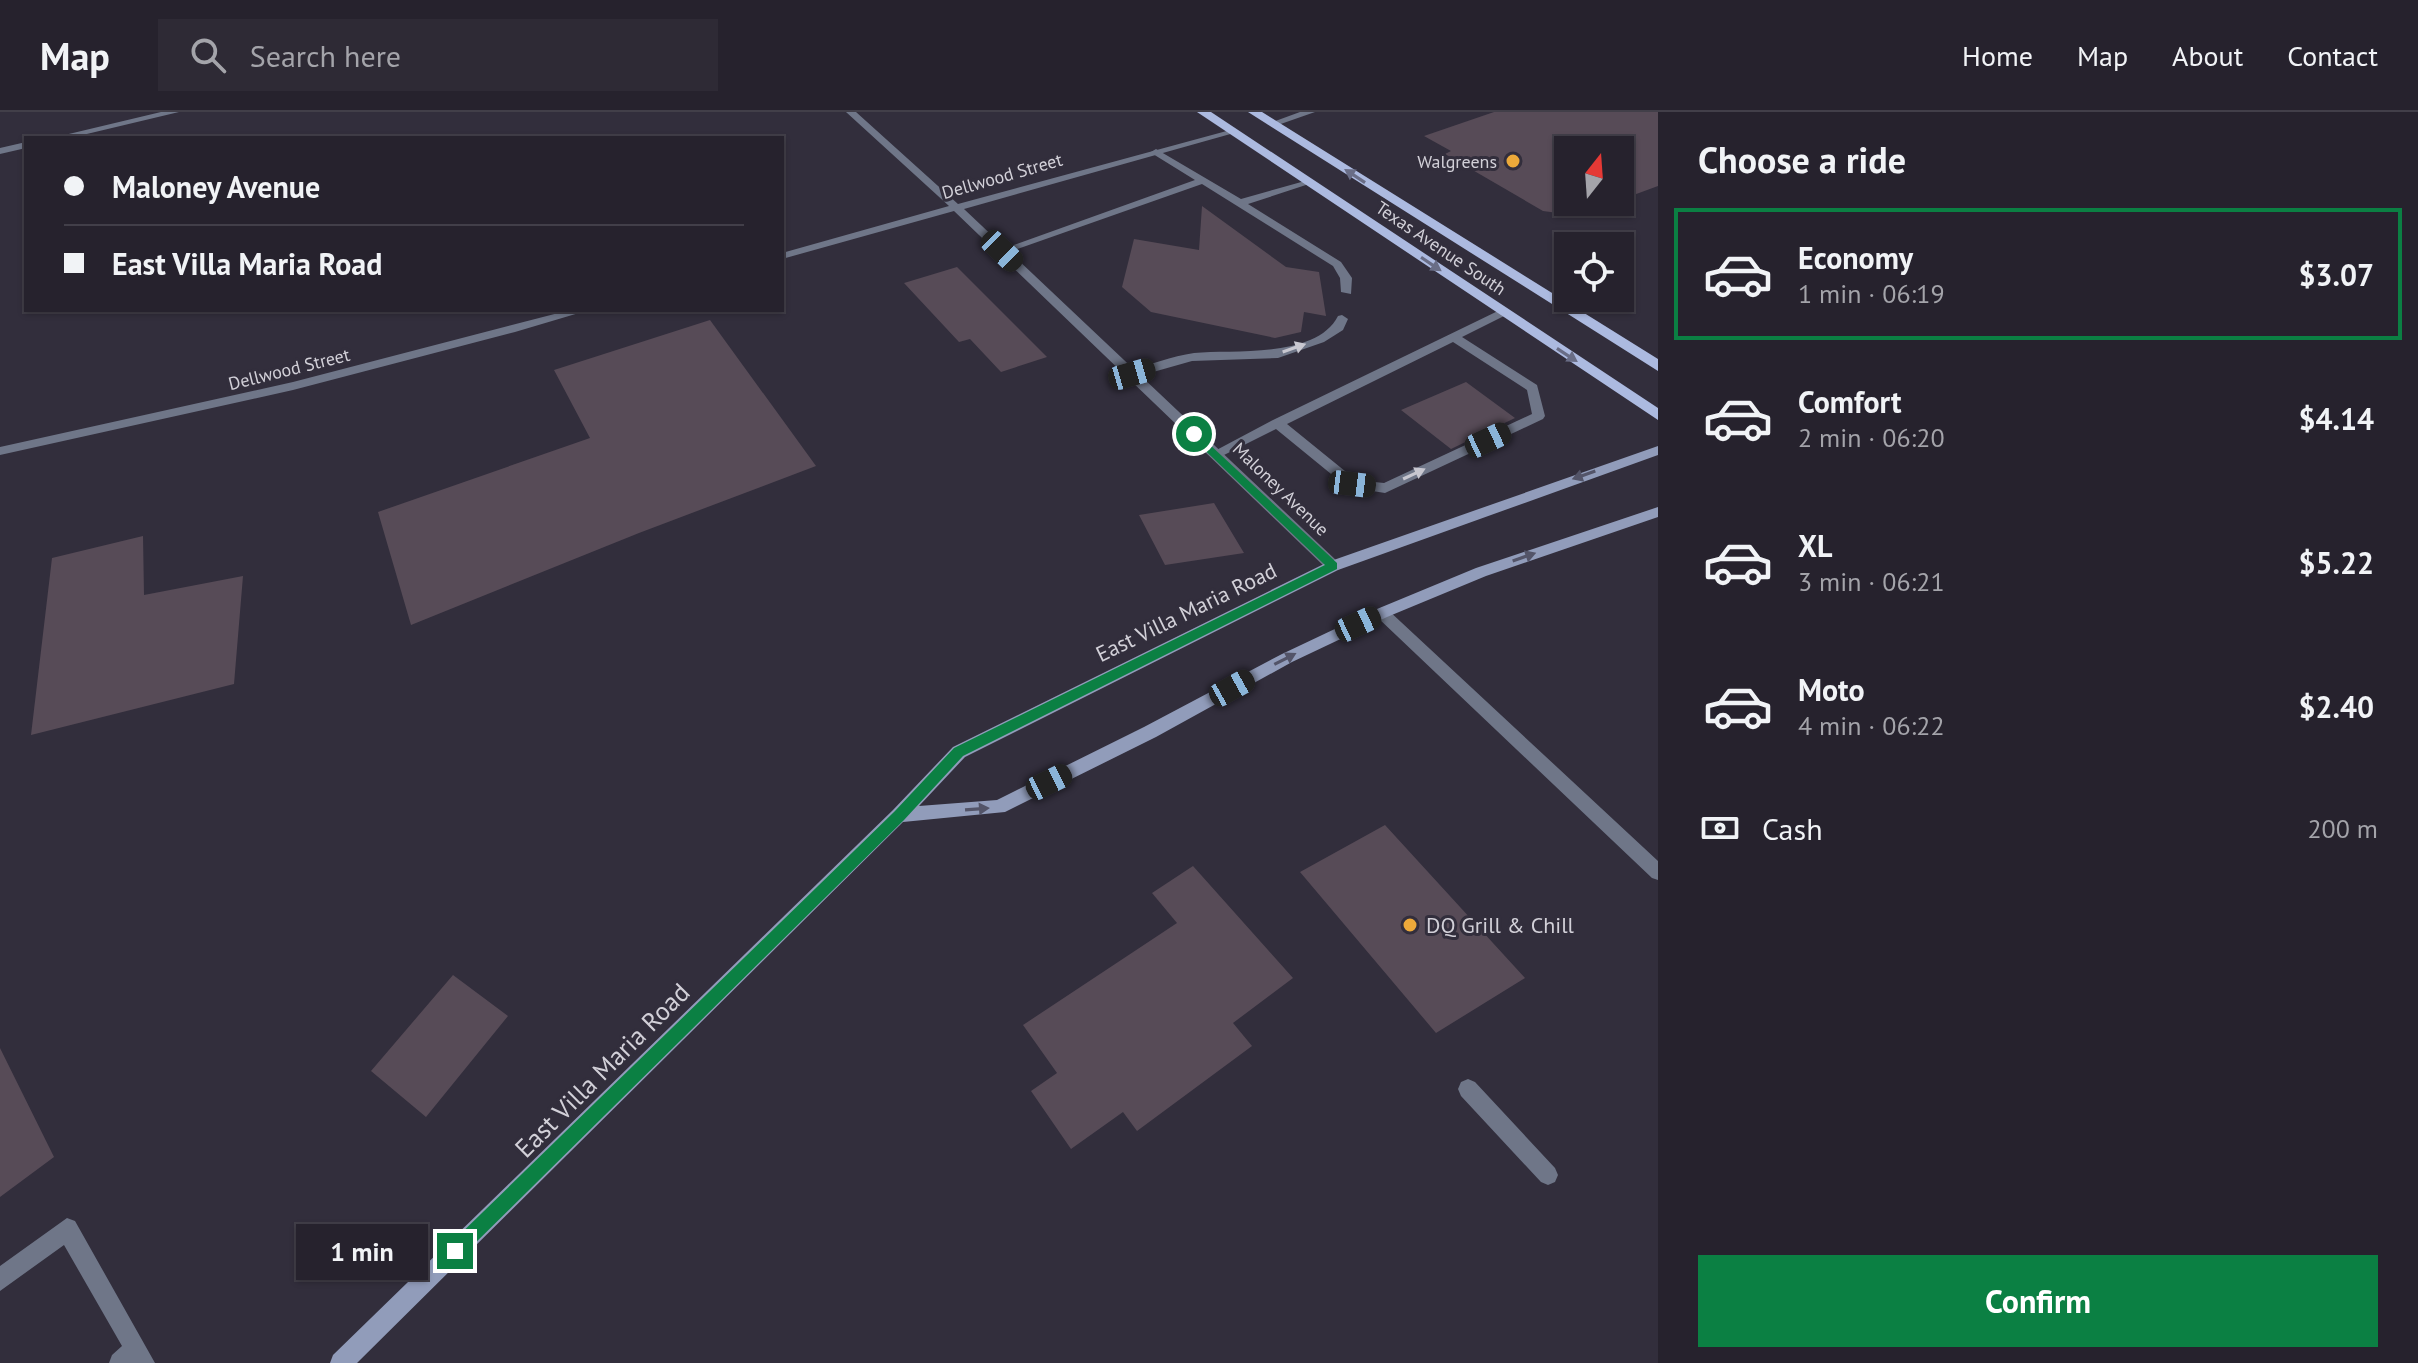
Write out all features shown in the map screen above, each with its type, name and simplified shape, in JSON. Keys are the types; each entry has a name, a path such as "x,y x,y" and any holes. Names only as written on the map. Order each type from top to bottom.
{"main road":[{"name":"Texas Avenue South","path":"1203,112 1658,415"},
{"name":"Texas Avenue South","path":"1254,112 1658,366"},
{"name":"East Villa Maria Road","path":"341,1363 899,815 959,752 1333,566 1658,450"},
{"path":"899,815 999,807 1150,732 1287,658 1382,613 1481,572 1658,512"}],"street":[{"path":"66,136 174,112"},
{"name":"Maloney Avenue","path":"851,112 957,208 1333,566"},
{"path":"1272,124 1310,112"},
{"name":"Dellwood Street","path":"784,255 1231,131"},
{"path":"0,151 24,145"},
{"path":"1156,152 1337,264 1346,278 1347,292"},
{"path":"1002,251 1202,181"},
{"path":"1240,203 1308,181"},
{"name":"Dellwood Street","path":"0,451 138,425 409,358 576,312"},
{"path":"1215,454 1502,313"},
{"path":"1132,374 1192,357 1274,355 1320,339 1339,327 1342,319"},
{"path":"1277,423 1352,484 1385,488 1539,416 1533,388 1453,337"},
{"path":"1382,613 1658,872"},
{"path":"1468,1089 1548,1175"},
{"path":"0,1280 67,1229 133,1358"}],"building":[{"name":"Walgreens","path":"1494,112 1658,112 1658,186 1634,195 1634,136 1554,136 1554,212 1543,211 1445,154 1451,151 1424,136"},
{"path":"1202,206 1286,267 1319,272 1326,316 1304,312 1301,332 1275,338 1151,312 1122,287 1134,239 1199,250"},
{"path":"957,267 1047,357 1001,372 970,339 959,342 904,283"},
{"path":"710,320 816,466 411,625 378,512 590,438 554,370"},
{"path":"1466,382 1515,418 1451,449 1401,410"},
{"path":"1214,503 1244,553 1165,565 1139,515"},
{"path":"143,536 144,595 243,576 234,684 31,735 52,558"},
{"name":"DQ Grill & Chill","path":"1385,825 1525,978 1436,1033 1300,872"},
{"path":"1193,866 1293,978 1233,1023 1252,1046 1137,1131 1123,1112 1071,1149 1031,1091 1057,1073 1023,1025 1177,923 1152,893"},
{"path":"453,975 508,1016 426,1117 371,1071"},
{"path":"0,1048 54,1157 0,1197"}],"place":[{"name":"Walgreens","path":"1513,161"},
{"name":"DQ Grill & Chill","path":"1410,925"}],"route":[{"path":"455,1251 899,815 959,752 1333,566 1194,434"}]}
